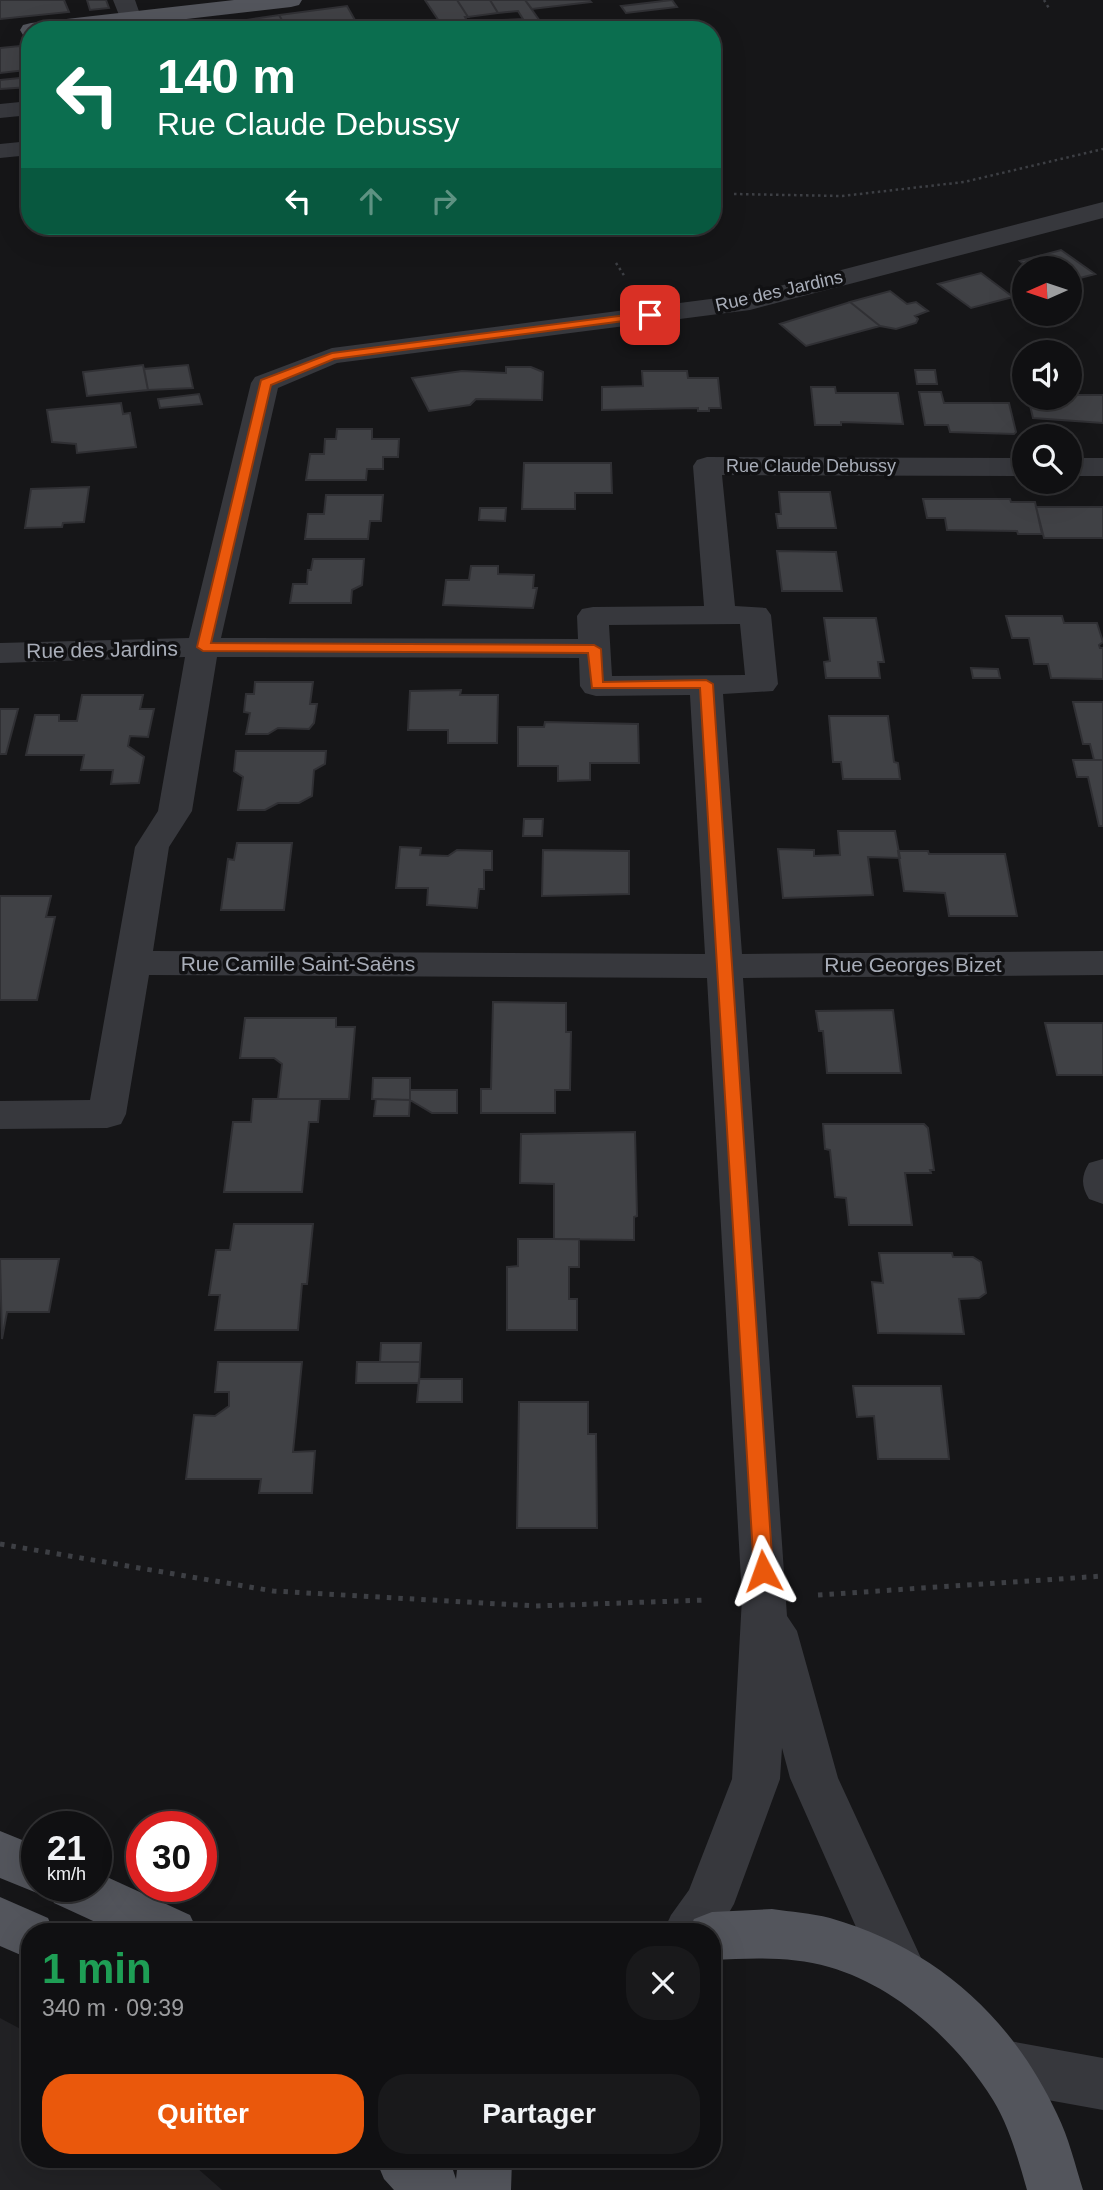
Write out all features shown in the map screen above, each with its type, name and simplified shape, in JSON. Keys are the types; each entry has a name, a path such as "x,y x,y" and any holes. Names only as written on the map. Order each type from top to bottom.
{"main road":[{"path":"74,21 128,10 291,0"},
{"path":"0,1854 21,1864"},
{"path":"107,1902 152,1923"},
{"path":"0,1921 21,1931"},
{"path":"721,1935 737,1932 793,1934 847,1947 901,1971 957,2012 1004,2066 1031,2114 1050,2167 1055,2190"},
{"path":"411,2168 433,2190"},
{"path":"483,2190 484,2168"}],"street":[{"path":"0,111 21,109"},
{"path":"0,151 21,149"},
{"name":"Rue des Jardins","path":"203,647 265,383 332,356 750,302 1103,210"},
{"name":"Rue Claude Debussy","path":"720,615 706,466 1012,467"},
{"path":"1082,467 1103,467"},
{"path":"720,615 755,615 762,684 596,686 593,616 720,615"},
{"path":"0,1115 107,1114 152,847 175,811 203,647"},
{"name":"Rue des Jardins","path":"0,653 203,647 594,649"},
{"path":"695,1923 709,1904 756,1779 765,1598 706,684"},
{"name":"Rue Camille Saint-Saëns","path":"134,963 723,966"},
{"name":"Rue Georges Bizet","path":"723,966 1103,963"},
{"path":"1103,1173 1103,1189"},
{"path":"765,1598 814,1778 901,1971"},
{"path":"1004,2066 1103,2084"}],"path":[{"path":"1044,0 1050,10"},
{"path":"734,194 842,196 964,182 1103,149"},
{"path":"0,1544 273,1591 536,1606 765,1598 1103,1576"}],"shaded area":[{"path":"0,2018 21,2029 21,2168 197,2168 222,2190 0,2190"}],"building":[{"path":"0,0 64,0 69,12 0,19"},
{"path":"87,0 106,0 109,8 90,10"},
{"path":"425,0 457,0 468,17 465,17 467,21 439,21"},
{"path":"457,0 490,0 498,13 468,17"},
{"path":"490,0 525,0 540,21 504,21 523,19 518,11 498,13"},
{"path":"525,0 589,0 591,2 532,9"},
{"path":"672,0 677,7 626,13 621,6"},
{"path":"347,6 355,21 283,21 279,15"},
{"path":"279,15 283,21 240,21"},
{"path":"20,46 21,71 0,73 0,48"},
{"path":"21,78 21,88 0,89 0,80"},
{"path":"1061,250 1070,256 1039,256"},
{"path":"1082,265 1095,274 1082,278"},
{"path":"981,273 1012,297 971,308 938,284"},
{"path":"890,291 907,304 916,302 928,311 915,316 918,319 916,323 896,329 880,326 850,302"},
{"path":"850,302 880,326 806,346 780,324"},
{"path":"143,365 148,390 87,396 83,372"},
{"path":"188,365 193,388 148,390 144,369"},
{"path":"506,367 531,367 543,372 542,400 476,399 470,405 429,411 412,378 462,371 506,373"},
{"path":"915,370 935,370 937,384 917,384"},
{"path":"642,371 687,371 688,378 718,378 721,408 709,408 709,411 698,411 698,408 602,410 602,387 643,386"},
{"path":"811,387 835,387 836,393 898,393 903,424 841,422 841,425 815,425"},
{"path":"919,392 941,392 944,403 1009,403 1014,424 1012,434 950,432 948,425 925,425"},
{"path":"199,394 202,404 160,408 158,399"},
{"path":"1082,395 1103,395 1103,423 1033,418 1031,410 1082,410"},
{"path":"121,403 123,414 130,413 136,447 77,453 76,444 52,442 47,410"},
{"path":"337,429 372,429 372,439 399,439 398,457 383,457 383,469 367,469 366,480 306,480 310,454 324,454 325,439 336,439"},
{"path":"524,463 611,463 612,493 575,493 575,509 522,509"},
{"path":"89,487 84,522 63,523 62,527 25,528 31,489"},
{"path":"779,492 830,492 836,528 778,528 776,514 781,514"},
{"path":"326,495 383,495 381,521 370,521 368,539 305,539 308,514 324,514"},
{"path":"923,499 1010,499 1011,502 1035,502 1042,534 947,530 945,518 927,518"},
{"path":"1036,507 1103,507 1103,538 1044,538"},
{"path":"480,508 506,508 505,521 479,520"},
{"path":"777,551 836,552 842,591 782,591"},
{"path":"313,559 364,559 362,585 352,590 351,603 290,603 293,584 307,584 308,570 311,570"},
{"path":"471,566 498,566 498,574 534,575 533,588 537,588 533,608 443,605 446,580 469,580"},
{"path":"1006,616 1062,616 1064,623 1097,623 1103,642 1099,645 1103,648 1103,679 1051,678 1048,664 1034,664 1029,638 1012,638"},
{"path":"824,618 876,618 884,662 878,662 880,678 826,678 824,662 830,661"},
{"path":"971,668 998,669 1000,678 973,678"},
{"path":"255,682 313,682 310,704 317,704 314,723 309,729 278,728 268,734 246,734 250,713 244,712 246,694 254,694"},
{"path":"461,690 460,695 498,695 497,743 448,743 448,730 408,730 410,691"},
{"path":"82,695 143,695 140,709 154,709 148,737 130,736 128,746 144,757 139,783 111,784 113,770 81,770 84,755 26,755 35,715 59,715 59,721 77,721"},
{"path":"1073,702 1103,702 1103,760 1094,760 1090,744 1083,744"},
{"path":"0,709 18,709 6,754 0,754"},
{"path":"829,716 888,716 894,762 898,763 900,779 843,779 841,762 833,762"},
{"path":"545,722 638,724 639,763 590,763 590,780 558,781 558,766 518,766 518,727 544,727"},
{"path":"236,751 326,751 325,764 314,770 312,796 299,803 278,803 265,810 238,810 243,777 234,771"},
{"path":"1073,760 1103,760 1103,826 1099,826 1088,777 1077,777"},
{"path":"524,819 543,819 542,836 523,836"},
{"path":"838,831 895,831 900,858 868,857 873,895 783,898 778,849 814,850 814,856 840,855"},
{"path":"237,843 292,843 284,910 221,910 228,859 234,860"},
{"path":"400,847 421,848 420,855 448,856 457,850 492,851 492,870 484,870 484,889 479,889 477,908 427,905 428,888 396,888"},
{"path":"543,850 629,851 629,894 542,896"},
{"path":"898,851 928,851 929,854 1005,854 1017,916 949,916 945,893 904,891"},
{"path":"0,896 51,896 46,917 55,917 37,1000 0,1000"},
{"path":"493,1002 566,1003 566,1032 571,1032 570,1090 555,1090 555,1113 481,1113 481,1089 491,1089"},
{"path":"893,1010 901,1073 827,1073 823,1031 819,1031 816,1011"},
{"path":"245,1018 336,1018 336,1027 355,1027 349,1099 278,1099 282,1064 274,1058 240,1058"},
{"path":"1045,1023 1103,1023 1103,1075 1057,1075"},
{"path":"373,1078 410,1078 410,1100 372,1099"},
{"path":"410,1090 457,1090 457,1113 432,1113 410,1100"},
{"path":"253,1099 320,1099 318,1122 309,1122 302,1192 224,1192 233,1122 251,1122"},
{"path":"376,1099 410,1100 409,1116 374,1116"},
{"path":"823,1124 924,1124 928,1128 934,1170 930,1170 931,1173 905,1173 912,1225 849,1225 846,1198 835,1197 830,1150 825,1149"},
{"path":"635,1132 637,1216 634,1217 634,1240 554,1239 554,1184 520,1183 521,1134"},
{"path":"234,1224 313,1224 307,1284 302,1284 298,1330 215,1330 220,1295 209,1295 216,1250 230,1250"},
{"path":"518,1239 579,1239 579,1267 569,1267 569,1299 577,1299 577,1330 507,1330 507,1267 518,1266"},
{"path":"879,1253 952,1253 953,1257 973,1257 981,1262 986,1293 979,1298 959,1299 964,1334 878,1333 872,1282 883,1283"},
{"path":"0,1259 59,1259 49,1312 7,1312 2,1339"},
{"path":"381,1343 421,1343 420,1362 380,1362"},
{"path":"218,1362 302,1362 293,1452 315,1451 312,1493 259,1493 261,1479 186,1479 194,1415 215,1416 229,1406 229,1392 215,1392"},
{"path":"357,1362 420,1362 419,1383 356,1383"},
{"path":"419,1379 462,1379 462,1402 417,1402"},
{"path":"853,1386 941,1386 949,1459 878,1459 874,1416 857,1417"},
{"path":"519,1402 588,1402 588,1434 596,1434 597,1528 517,1528"}],"route":[{"path":"650,315 332,356 265,383 203,647 594,649 596,686 706,684 763,1571"}]}
